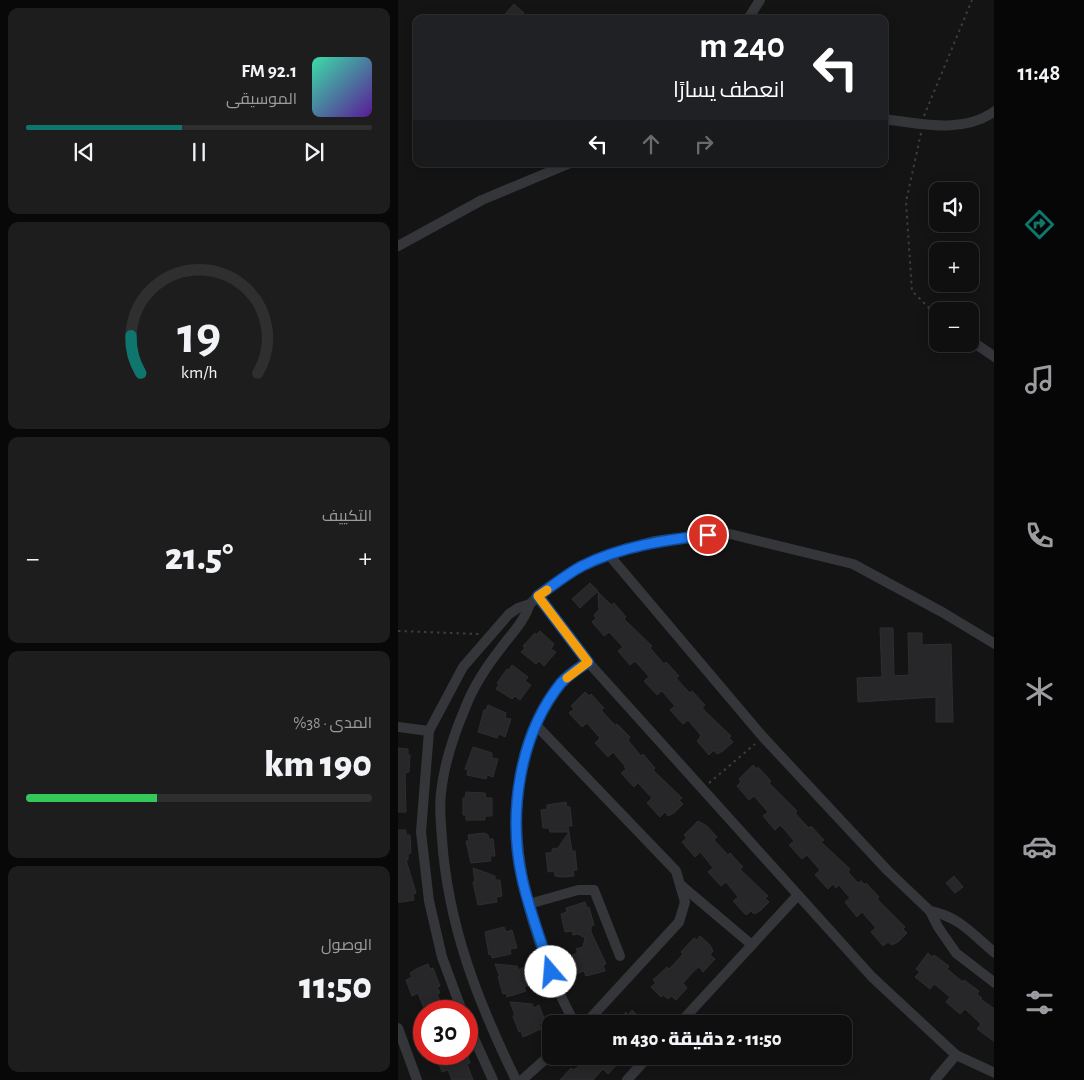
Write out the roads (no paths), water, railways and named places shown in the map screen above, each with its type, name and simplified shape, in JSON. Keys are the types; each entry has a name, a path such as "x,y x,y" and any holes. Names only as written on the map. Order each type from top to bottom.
{"street":[{"path":"751,15 760,0"},
{"path":"888,120 944,126 978,121 994,112"},
{"path":"398,246 482,200 561,167"},
{"path":"979,346 994,357"},
{"path":"516,1080 487,1021 469,972 444,869 441,793 452,740 466,704 483,673 525,619 530,604 538,596 581,566 609,555 654,541 726,533 852,564 942,612 994,644"},
{"path":"609,555 763,737 888,871 930,911 938,927 956,953 994,983"},
{"path":"538,596 588,662 872,977 956,1055 994,1073"},
{"path":"458,1000 442,957 429,901 421,832 429,731 463,667 489,634 509,614 518,608 530,604"},
{"path":"570,1015 556,989 529,904 522,876 516,834 523,758 536,724 562,682 588,662"},
{"path":"536,724 676,871 682,886 685,902 680,922 593,1015"},
{"path":"398,727 429,731"},
{"path":"424,854 443,854"},
{"path":"682,886 752,945"},
{"path":"529,904 578,890 594,890 620,956"},
{"path":"687,1015 797,896"},
{"path":"930,911 948,915 957,920 994,953"},
{"path":"398,1028 417,1080"},
{"path":"478,1047 493,1080"},
{"path":"935,1080 956,1055"},
{"path":"522,1080 542,1062"},
{"path":"627,1080 641,1065"}]}
